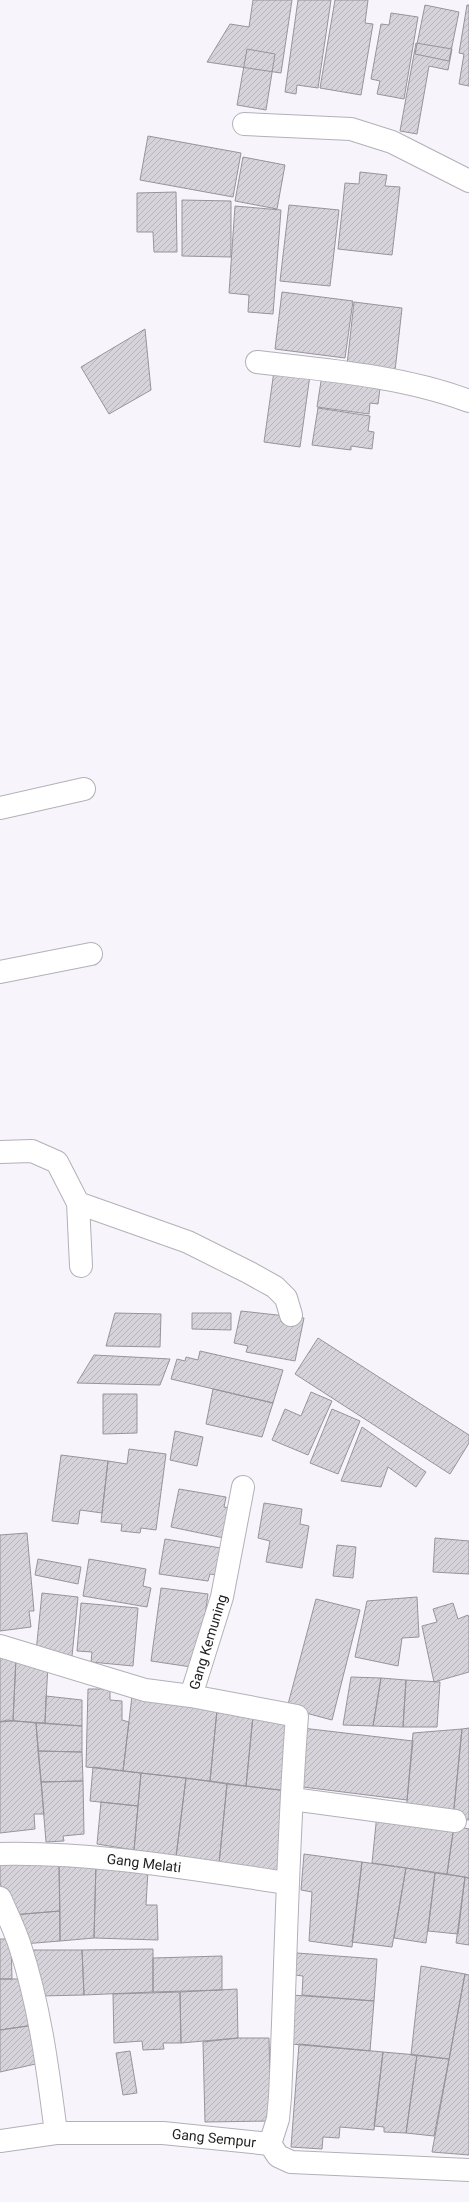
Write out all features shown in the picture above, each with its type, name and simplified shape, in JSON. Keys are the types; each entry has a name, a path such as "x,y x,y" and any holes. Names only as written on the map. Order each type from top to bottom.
{"street":[{"path":"244,124 351,130 392,142 469,181"},
{"path":"257,362 326,370 386,380 445,392 469,401"},
{"path":"0,808 84,788"},
{"path":"0,972 91,954"},
{"path":"0,1152 32,1151 58,1162 78,1203 81,1266"},
{"path":"78,1203 188,1242 248,1272 276,1287 286,1298 291,1315"},
{"name":"Gang Kemuning","path":"0,1646 145,1690 191,1696 222,1597 243,1488"},
{"path":"191,1696 297,1716 287,1883 280,2097 278,2119 270,2144"},
{"path":"292,1799 455,1821"},
{"name":"Gang Melati","path":"0,1854 38,1853 92,1856 287,1883"},
{"path":"0,1898 20,1945 33,1989 45,2049 56,2133"},
{"name":"Gang Sempur","path":"0,2141 56,2133 163,2133 270,2144 278,2156 291,2162 469,2170"}],"building":[{"path":"253,0 292,0 281,73 207,62 230,24 249,27"},
{"path":"298,0 331,0 318,88 297,85 296,94 285,92"},
{"path":"335,0 368,0 365,23 373,24 361,95 320,88"},
{"path":"425,5 459,12 449,61 415,54"},
{"path":"467,5 469,5 469,86 459,84 464,54 459,53"},
{"path":"391,13 418,17 404,99 377,94 380,81 371,79 381,24 389,25"},
{"path":"416,43 452,49 448,70 429,66 417,134 400,131"},
{"path":"247,49 275,54 266,110 237,105"},
{"path":"148,136 241,153 233,197 140,180"},
{"path":"243,157 285,165 277,209 235,201"},
{"path":"360,172 387,175 385,186 400,187 392,255 338,249 345,183 359,184"},
{"path":"176,192 177,252 154,252 153,232 137,232 137,193"},
{"path":"182,200 231,201 231,257 182,256"},
{"path":"289,205 339,210 330,286 280,281"},
{"path":"235,206 281,210 273,314 248,312 249,295 229,293"},
{"path":"282,292 353,301 345,358 275,349"},
{"path":"354,302 402,308 395,371 347,365"},
{"path":"145,329 151,390 109,414 81,367"},
{"path":"274,371 310,375 300,447 264,442"},
{"path":"322,375 380,388 378,404 370,403 369,414 317,407"},
{"path":"318,408 370,416 368,431 374,432 372,449 351,446 351,450 312,445"},
{"path":"241,1311 304,1318 295,1361 246,1352 248,1346 234,1343"},
{"path":"115,1313 161,1314 160,1347 106,1346"},
{"path":"192,1313 231,1313 231,1330 192,1329"},
{"path":"318,1338 469,1435 469,1443 450,1474 295,1374"},
{"path":"200,1351 283,1370 273,1403 171,1379 177,1359 185,1361 186,1357 198,1360"},
{"path":"94,1355 170,1359 160,1385 77,1383"},
{"path":"213,1389 273,1403 262,1437 206,1424"},
{"path":"311,1392 332,1401 308,1455 272,1440 285,1409 301,1416"},
{"path":"103,1394 137,1394 137,1433 103,1434"},
{"path":"332,1409 360,1421 338,1474 310,1463"},
{"path":"362,1427 426,1472 416,1487 388,1467 381,1487 341,1481"},
{"path":"175,1431 203,1437 197,1466 170,1460"},
{"path":"129,1449 166,1454 156,1530 141,1528 140,1533 121,1531 122,1524 101,1522 108,1461 127,1464"},
{"path":"61,1455 108,1461 102,1513 80,1510 78,1524 52,1521"},
{"path":"179,1489 226,1497 224,1507 230,1508 224,1538 171,1527"},
{"path":"264,1503 302,1509 300,1524 309,1526 302,1568 266,1562 270,1541 258,1538"},
{"path":"27,1533 34,1611 29,1611 31,1627 0,1631 0,1535"},
{"path":"435,1538 469,1541 469,1574 433,1572"},
{"path":"165,1539 221,1548 217,1575 210,1574 208,1581 159,1574"},
{"path":"337,1545 356,1547 353,1578 333,1576"},
{"path":"38,1559 81,1567 78,1584 35,1575"},
{"path":"89,1559 146,1569 143,1586 151,1588 147,1607 83,1596"},
{"path":"161,1588 208,1594 198,1668 151,1661"},
{"path":"42,1593 78,1597 72,1656 36,1652"},
{"path":"417,1597 419,1637 402,1638 398,1666 355,1657 367,1601"},
{"path":"316,1599 360,1610 332,1720 287,1708"},
{"path":"81,1603 138,1608 133,1666 91,1662 92,1652 77,1651"},
{"path":"453,1603 458,1619 468,1615 469,1618 469,1672 434,1682 422,1626 437,1622 433,1609"},
{"path":"0,1655 16,1658 13,1721 0,1722"},
{"path":"16,1658 48,1663 45,1723 13,1721"},
{"path":"351,1677 381,1678 373,1726 343,1725"},
{"path":"381,1678 406,1680 403,1727 373,1726"},
{"path":"406,1680 440,1682 437,1727 403,1727"},
{"path":"88,1689 110,1689 110,1700 122,1701 122,1720 129,1722 123,1771 86,1767"},
{"path":"46,1696 82,1700 82,1726 45,1723"},
{"path":"132,1696 217,1710 210,1781 123,1771"},
{"path":"217,1710 253,1716 246,1786 210,1781"},
{"path":"253,1716 293,1722 288,1791 246,1786"},
{"path":"7,1720 36,1723 44,1814 34,1814 35,1829 0,1833 0,1722"},
{"path":"36,1723 82,1726 82,1752 38,1751"},
{"path":"302,1728 413,1741 407,1800 295,1786"},
{"path":"469,1728 469,1820 453,1818 462,1729"},
{"path":"462,1729 453,1818 406,1812 413,1733"},
{"path":"38,1751 82,1752 83,1781 41,1782"},
{"path":"93,1767 141,1773 138,1806 90,1801"},
{"path":"141,1773 186,1778 176,1857 134,1850"},
{"path":"186,1778 227,1784 219,1864 176,1857"},
{"path":"83,1781 84,1834 63,1836 64,1841 46,1842 41,1782"},
{"path":"227,1784 288,1791 282,1874 219,1864"},
{"path":"101,1802 138,1806 134,1850 97,1844"},
{"path":"377,1814 454,1826 447,1874 372,1863"},
{"path":"454,1826 469,1829 469,1878 447,1874"},
{"path":"304,1854 362,1862 352,1947 309,1941 312,1892 301,1890"},
{"path":"362,1862 406,1868 392,1947 352,1942"},
{"path":"59,1863 60,1911 12,1915 0,1883 0,1864"},
{"path":"59,1863 96,1863 94,1938 60,1941"},
{"path":"96,1863 148,1870 146,1905 157,1905 158,1940 94,1938"},
{"path":"406,1868 435,1873 426,1943 394,1938"},
{"path":"435,1873 465,1877 458,1934 428,1931"},
{"path":"465,1877 469,1878 469,1945 456,1943"},
{"path":"60,1911 60,1941 23,1944 12,1915"},
{"path":"0,1939 11,1939 12,1979 0,1979"},
{"path":"153,1949 153,1992 84,1995 82,1950"},
{"path":"25,1950 82,1950 84,1995 40,1996"},
{"path":"297,1953 377,1959 374,2001 302,1995 303,1976 295,1975"},
{"path":"222,1956 222,1990 153,1992 153,1958"},
{"path":"421,1966 465,1974 449,2059 411,2055"},
{"path":"465,1974 469,1975 469,2155 432,2152"},
{"path":"0,1979 27,1979 34,2025 0,2030"},
{"path":"237,1989 238,2038 181,2043 180,1992"},
{"path":"180,1992 181,2043 163,2043 164,2049 143,2050 142,2041 114,2043 113,1994"},
{"path":"292,1995 374,2001 370,2051 291,2044"},
{"path":"34,2025 40,2063 0,2072 0,2030"},
{"path":"238,2038 269,2038 271,2121 205,2122 203,2042"},
{"path":"299,2044 383,2052 374,2130 340,2127 339,2138 323,2137 322,2149 291,2147"},
{"path":"130,2051 137,2093 123,2095 116,2053"},
{"path":"383,2052 417,2055 406,2133 384,2132 384,2127 374,2126"},
{"path":"417,2055 449,2059 434,2136 406,2133"}]}
